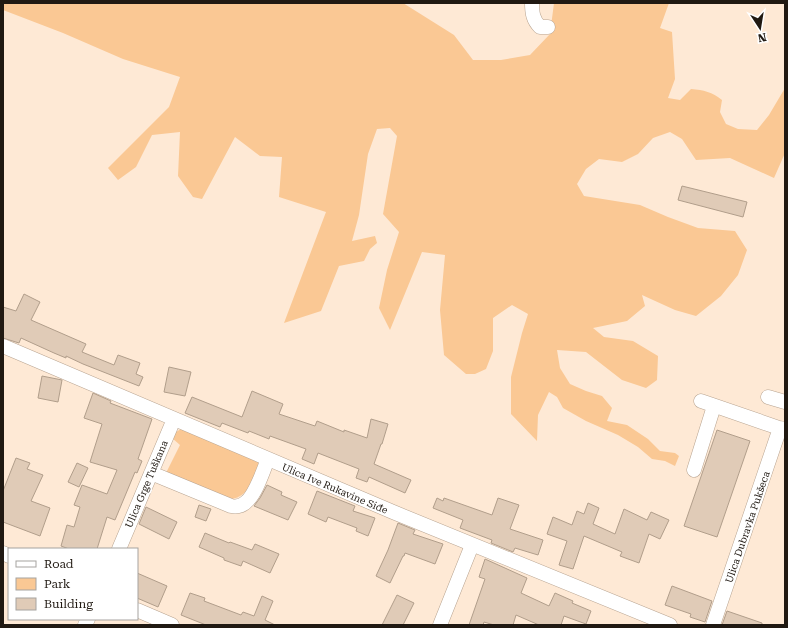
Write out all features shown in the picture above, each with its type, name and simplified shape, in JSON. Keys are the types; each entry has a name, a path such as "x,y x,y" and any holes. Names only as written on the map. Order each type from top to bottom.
{"street":[{"path":"532,3 532,12 535,20 540,27 548,27"},
{"name":"Ulica Ive Rukavine Siđe","path":"3,346 393,512 670,625"},
{"path":"768,396 785,402"},
{"name":"Ulica Dubravka Pukšeca","path":"694,470 707,404 783,429 713,625"},
{"name":"Ulica Grge Tuškana","path":"119,548 174,419"},
{"path":"151,473 231,506 236,506 242,505 250,498 268,459"},
{"path":"440,625 472,544"},
{"path":"138,610 172,625"}],"green space":[{"path":"3,3 403,3 454,35 473,60 501,60 530,55 550,34 554,3 669,3 660,28 672,32 675,79 668,98 680,100 691,89 708,92 722,100 720,112 726,124 738,129 757,130 769,115 785,88 785,153 774,178 730,158 696,160 682,139 670,132 653,138 638,154 622,162 599,159 586,169 577,184 584,196 640,205 698,228 735,231 747,250 738,275 721,296 696,316 675,310 642,295 645,306 627,321 593,328 604,337 633,341 658,356 657,380 646,388 622,380 586,352 557,350 560,368 570,384 602,396 612,408 607,421 627,425 648,439 660,451 675,453 679,456 675,466 665,461 652,459 638,447 618,435 586,421 563,408 557,397 549,392 538,415 537,441 511,414 511,377 528,314 512,305 493,318 493,351 486,369 475,374 466,374 444,355 440,310 445,255 422,252 390,330 379,308 387,270 399,232 383,214 397,136 390,128 377,129 368,154 359,215 352,241 375,236 377,243 370,249 364,261 339,266 321,311 284,323 326,212 279,197 282,157 260,156 235,137 202,199 193,197 178,176 180,132 152,135 136,167 118,180 108,168 169,107 180,77 123,59 63,33 3,10"},
{"path":"181,429 258,462 259,464 254,476 245,492 236,498 229,499 166,473 180,445 172,438 176,432"}],"building":[{"path":"682,186 747,202 743,217 678,200"},
{"path":"24,294 40,302 31,320 86,344 82,352 114,365 118,355 140,363 136,374 143,377 139,386 66,356 66,358 21,338 19,343 3,338 3,307 16,311"},
{"path":"169,367 191,372 185,396 164,392"},
{"path":"42,376 62,380 58,402 38,398"},
{"path":"252,391 283,404 279,414 315,426 317,421 344,432 344,430 367,438 371,419 388,424 374,464 411,480 405,493 369,477 367,482 356,478 359,469 318,453 314,464 302,459 306,449 270,436 269,439 249,431 248,433 222,423 220,427 185,413 192,397 242,417"},
{"path":"93,393 111,401 110,403 152,419 138,459 142,461 137,473 135,472 115,520 107,517 97,548 66,548 61,546 67,525 74,527 80,507 74,505 82,485 107,494 117,470 90,462 102,424 84,418"},
{"path":"717,430 750,441 717,537 684,526"},
{"path":"16,458 30,463 27,469 43,475 31,501 50,508 40,536 3,522 3,491"},
{"path":"77,463 88,468 79,487 68,482"},
{"path":"267,485 282,492 281,495 297,502 288,520 254,506"},
{"path":"317,491 355,506 353,511 375,518 368,536 356,531 357,528 328,517 326,522 308,514"},
{"path":"437,498 443,501 444,498 492,515 498,498 519,505 510,529 543,540 538,555 515,548 513,552 491,543 492,540 460,528 463,520 433,508"},
{"path":"588,503 599,508 593,524 615,534 624,509 647,520 651,512 669,520 660,539 649,534 639,563 620,556 622,552 584,536 573,569 559,565 567,541 547,534 553,517 572,525 577,511 584,514"},
{"path":"199,505 211,509 206,521 195,517"},
{"path":"146,507 177,522 169,539 139,524"},
{"path":"398,523 415,530 413,534 443,544 435,564 405,553 390,583 376,576"},
{"path":"205,533 229,543 230,542 252,550 255,544 279,554 270,573 243,561 241,566 224,560 224,558 199,547"},
{"path":"485,559 527,578 521,593 549,606 555,593 573,601 572,603 591,611 586,624 564,616 561,625 539,625 516,615 513,625 494,625 484,622 483,625 469,625 485,579 479,577"},
{"path":"138,573 167,586 158,607 138,598"},
{"path":"672,586 712,601 705,622 690,617 691,614 665,605"},
{"path":"190,593 205,598 204,601 241,615 243,612 254,616 262,596 273,601 265,620 275,625 206,625 181,615"},
{"path":"397,595 414,603 403,625 382,625"},
{"path":"727,611 762,623 762,625 722,625"}]}
